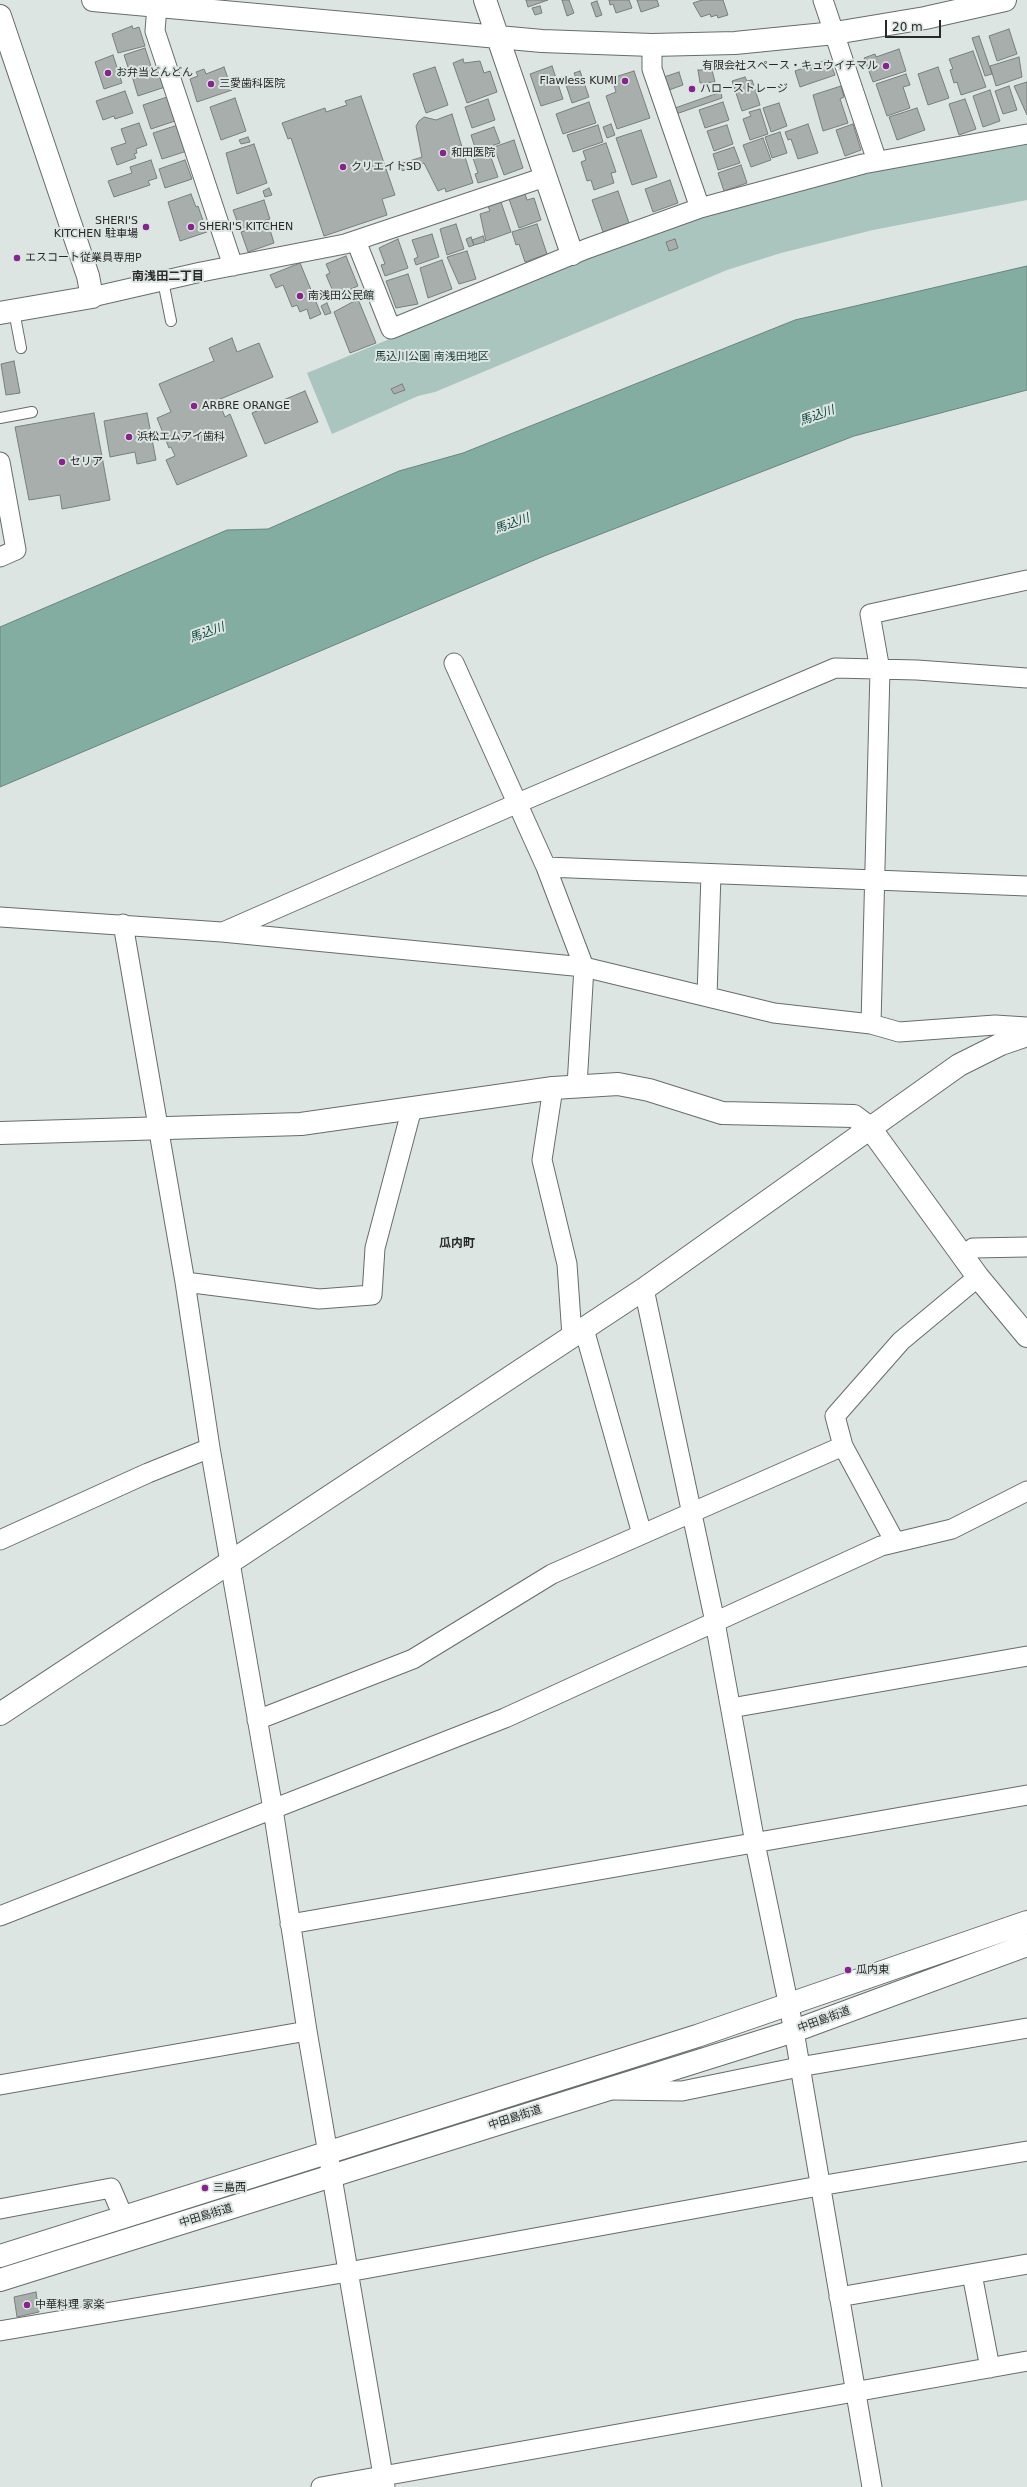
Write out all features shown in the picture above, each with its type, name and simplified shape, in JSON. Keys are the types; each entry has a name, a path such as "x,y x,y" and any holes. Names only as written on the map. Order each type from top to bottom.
{"street":[{"path":"93,0 157,6 253,7 497,37 597,44 652,45 735,43 835,33 926,18 1005,0"},
{"path":"485,0 572,254"},
{"path":"824,0 876,161"},
{"path":"157,6 155,31 233,266"},
{"path":"0,16 88,276 92,297"},
{"path":"652,45 652,69 700,208"},
{"path":"356,241 391,329 572,254 700,208 792,182 876,161 1027,134"},
{"path":"7,312 92,297 233,266 329,248 356,241 545,177"},
{"path":"0,462 16,550 0,557"},
{"path":"871,1024 880,670 870,614 1027,580"},
{"path":"454,663 546,867 584,967 577,1086"},
{"path":"222,932 518,803 835,668 1027,678"},
{"path":"546,867 1027,886"},
{"path":"707,996 712,874"},
{"path":"0,917 123,924 222,932 584,967 774,1013 871,1024 899,1032 995,1024 1027,1027"},
{"path":"123,924 185,1282 210,1448 273,1809 307,2030 384,2481"},
{"path":"0,1714 644,1289 959,1065 1001,1044 1027,1036"},
{"path":"0,1133 157,1127 301,1124 553,1088 618,1084 649,1090 722,1113 854,1116 870,1128 978,1277 1027,1336"},
{"path":"553,1088 542,1160 567,1264 578,1332 642,1534"},
{"path":"185,1282 320,1299 372,1295 375,1248 412,1108"},
{"path":"964,1258 973,1248 1027,1247"},
{"path":"895,1542 843,1446 835,1416 901,1341 978,1277"},
{"path":"644,1289 715,1622 756,1843 794,2031 872,2487"},
{"path":"257,1720 414,1659 552,1574 843,1446"},
{"path":"0,1540 148,1473 210,1448"},
{"path":"0,1916 505,1718 881,1546 952,1529 1027,1491"},
{"path":"731,1708 1027,1656"},
{"path":"290,1924 1027,1795"},
{"path":"0,2256 788,2006 1027,1922"},
{"name":"中田島街道","path":"0,2280 794,2031 1027,1945"},
{"path":"604,2090 682,2091 799,2067 1027,2028"},
{"path":"0,2085 307,2030"},
{"path":"0,2332 348,2272 820,2186 1027,2151"},
{"path":"0,2209 111,2188 123,2216"},
{"path":"839,2297 1027,2264"},
{"path":"972,2274 990,2368"},
{"path":"321,2487 384,2481 1027,2361"}],"lane":[{"path":"163,281 171,321"},
{"path":"7,312 21,348"},
{"path":"0,418 32,412"}],"green space":[{"name":"馬込川公園 南浅田地区","path":"1027,142 1027,200 873,230 781,253 727,270 435,392 418,396 332,434 307,373 589,257 679,224 748,203 888,167"}],"water":[{"name":"馬込川","path":"1027,266 1027,390 854,436 544,556 0,787 0,627 227,530 268,529 399,471 463,453 795,320"}],"building":[{"path":"526,0 548,0 528,7"},
{"path":"562,0 569,0 574,13 567,16"},
{"path":"609,0 629,0 632,8 616,13 613,4 610,5"},
{"path":"637,0 657,0 659,6 641,12"},
{"path":"702,0 723,0 728,15 718,18 717,15 711,17 710,14 701,17 693,3"},
{"path":"597,1 602,15 596,17 591,3"},
{"path":"540,6 542,13 535,15 532,8"},
{"path":"132,26 133,29 139,27 145,46 118,53 112,34"},
{"path":"1009,29 1017,54 997,61 989,36"},
{"path":"979,36 992,74 985,76 972,38"},
{"path":"145,48 151,66 130,73 124,55"},
{"path":"899,49 906,71 873,82 864,58 875,54 876,57"},
{"path":"973,51 986,87 961,95 957,82 954,83 950,70 953,69 949,59"},
{"path":"113,55 122,83 104,89 95,62"},
{"path":"1019,57 1022,77 996,86 990,66"},
{"path":"463,59 464,63 480,61 484,73 490,71 497,92 467,103 453,63"},
{"path":"826,60 828,66 831,65 835,75 800,87 795,71"},
{"path":"552,66 563,99 541,106 530,74"},
{"path":"159,67 165,87 138,96 132,76"},
{"name":"三愛歯科医院","path":"224,67 232,90 197,102 190,79 198,76 196,72 204,69 206,74"},
{"path":"435,67 448,105 426,113 413,74"},
{"path":"938,67 949,98 928,105 918,74"},
{"path":"698,70 712,70 715,82 700,83"},
{"path":"580,71 589,97 572,103 565,82 576,78 574,73"},
{"path":"634,71 650,118 617,129 606,96 616,92 612,78"},
{"path":"679,72 683,85 669,90 664,77"},
{"path":"906,74 910,85 903,87 910,108 887,116 876,84"},
{"path":"745,77 747,81 752,80 760,105 742,111 732,81"},
{"path":"1027,82 1027,115 1014,86"},
{"path":"841,86 844,97 840,99 848,123 823,131 813,95"},
{"path":"1009,86 1017,110 1003,114 995,91"},
{"path":"990,90 1000,121 983,127 973,96"},
{"path":"125,91 133,113 115,119 114,116 103,120 96,101"},
{"path":"721,92 722,98 676,114 675,108"},
{"name":"クリエイトSD","path":"361,96 395,195 382,199 387,215 324,236 291,138 288,139 282,123 325,108 326,112 347,105 345,101"},
{"path":"167,97 175,121 151,129 143,105"},
{"path":"235,98 246,131 221,140 210,107"},
{"path":"488,99 495,120 472,128 465,107"},
{"path":"965,99 976,129 959,135 949,104"},
{"path":"589,102 596,123 563,134 556,114"},
{"path":"723,102 729,120 705,128 699,110"},
{"path":"779,103 787,126 771,132 763,108"},
{"path":"917,108 925,130 897,140 889,117"},
{"path":"760,109 768,134 750,140 743,119 751,116 749,112"},
{"name":"和田医院","path":"452,114 473,183 446,192 445,188 438,191 424,163 402,171 400,164 422,157 416,126 419,121 424,117 436,120"},
{"path":"139,123 147,145 136,149 137,153 134,154 136,158 117,165 111,148 126,143 121,129"},
{"path":"611,124 615,135 607,138 603,127"},
{"path":"808,124 818,153 798,159 791,139 788,140 785,132"},
{"path":"853,124 861,150 845,156 836,130"},
{"path":"178,125 187,151 162,159 153,133"},
{"path":"598,125 603,142 573,152 567,135"},
{"path":"727,125 733,144 714,151 707,131"},
{"path":"494,127 500,143 476,151 471,135"},
{"path":"641,130 657,177 632,185 616,138"},
{"path":"780,132 787,153 772,158 765,137"},
{"path":"248,137 250,142 241,144 239,140"},
{"path":"763,138 771,160 751,167 743,145"},
{"path":"514,140 523,168 504,175 494,147"},
{"path":"606,143 616,172 611,173 614,183 594,190 591,180 587,181 581,162 586,160 583,151"},
{"path":"254,144 267,183 237,194 226,153"},
{"path":"734,147 740,163 718,170 713,154"},
{"path":"488,149 498,177 478,183 475,174 478,173 472,155"},
{"path":"151,160 157,178 148,181 150,185 114,197 108,181 132,173 130,167"},
{"path":"185,160 192,179 165,188 159,169"},
{"path":"741,165 747,183 724,191 718,173"},
{"path":"670,180 678,203 653,212 645,189"},
{"path":"269,188 272,195 265,197 263,191"},
{"path":"618,191 629,223 603,232 592,200"},
{"path":"191,194 196,207 198,206 207,232 180,241 168,202"},
{"path":"525,194 527,200 534,198 541,220 519,228 509,199"},
{"path":"264,200 270,219 240,229 233,210"},
{"path":"501,202 511,232 486,241 480,214 490,211 488,206"},
{"path":"268,223 274,243 248,252 241,232"},
{"path":"456,224 464,249 447,255 440,229"},
{"path":"537,224 547,254 525,262 519,244 516,245 512,232"},
{"path":"432,234 439,257 416,265 414,259 418,257 412,240"},
{"path":"483,236 485,242 474,245 472,240"},
{"path":"471,237 474,245 469,247 466,239"},
{"path":"398,239 408,268 385,276 381,265 385,264 379,248"},
{"path":"675,239 678,248 669,251 666,242"},
{"path":"467,251 476,279 459,284 447,257"},
{"path":"346,256 358,286 335,296 326,275 330,273 326,264"},
{"path":"442,260 452,289 428,298 420,268"},
{"name":"南浅田公民館","path":"300,263 321,314 310,319 307,309 300,312 297,305 292,307 283,285 276,288 270,275"},
{"path":"408,274 418,304 396,308 386,281"},
{"path":"358,299 376,343 350,353 334,312"},
{"path":"327,303 331,313 325,315 321,306"},
{"name":"ARBRE ORANGE","path":"232,338 237,352 259,343 273,377 218,400 225,417 230,414 247,456 177,485 166,460 175,456 171,447 169,448 157,418 171,412 159,384 214,361 209,348"},
{"path":"14,361 20,393 6,395 1,364"},
{"path":"402,384 405,390 394,394 391,389"},
{"path":"305,391 318,422 265,444 252,413"},
{"name":"セリア","path":"94,413 110,500 62,509 60,495 29,500 15,427"},
{"name":"浜松エムアイ歯科","path":"147,413 156,460 137,464 135,452 110,457 104,421"},
{"name":"中華料理 家楽","path":"36,2292 39,2312 17,2317 14,2297"}],"place":[{"name":"有限会社スペース・キュウイチマル","path":"886,66"},
{"name":"お弁当どんどん","path":"108,73"},
{"name":"Flawless KUMI","path":"625,81"},
{"name":"三愛歯科医院","path":"211,84"},
{"name":"ハローストレージ","path":"692,89"},
{"name":"和田医院","path":"443,153"},
{"name":"クリエイトSD","path":"343,167"},
{"name":"SHERI'S KITCHEN 駐車場","path":"146,227"},
{"name":"SHERI'S KITCHEN","path":"191,227"},
{"name":"エスコート従業員専用P","path":"17,258"},
{"name":"南浅田公民館","path":"300,296"},
{"name":"ARBRE ORANGE","path":"194,406"},
{"name":"浜松エムアイ歯科","path":"129,437"},
{"name":"セリア","path":"62,462"},
{"name":"瓜内東","path":"848,1970"},
{"name":"三島西","path":"205,2188"},
{"name":"中華料理 家楽","path":"27,2305"}],"district":[{"name":"南浅田二丁目","path":"168,277"},
{"name":"瓜内町","path":"457,1244"}]}
